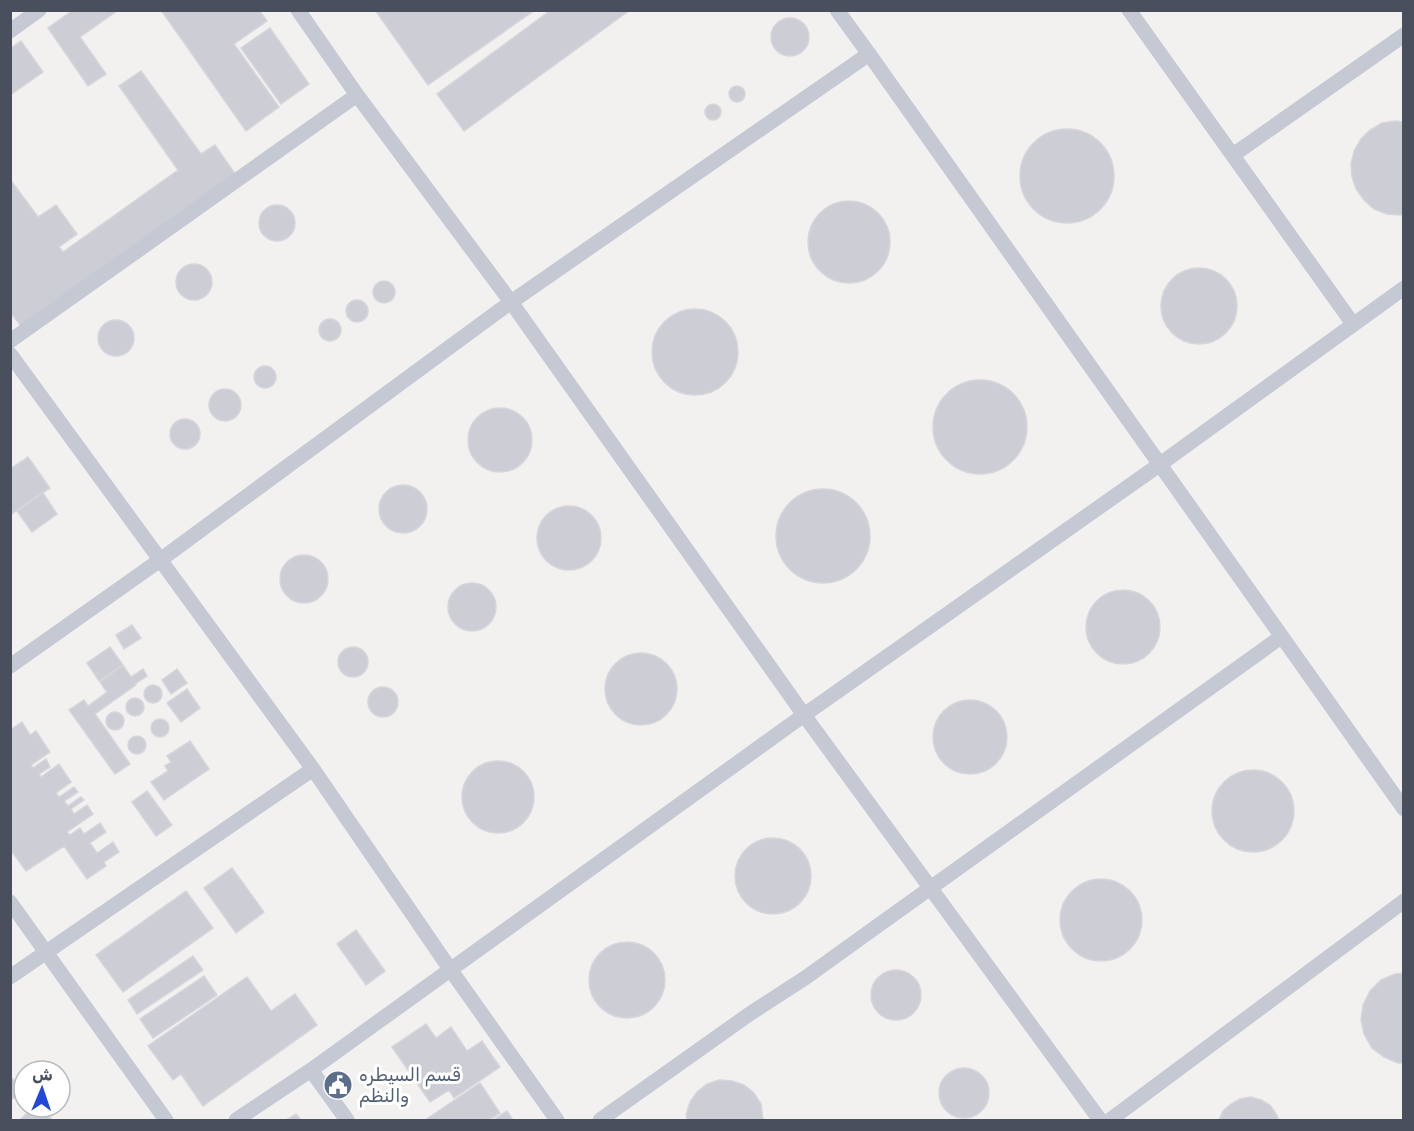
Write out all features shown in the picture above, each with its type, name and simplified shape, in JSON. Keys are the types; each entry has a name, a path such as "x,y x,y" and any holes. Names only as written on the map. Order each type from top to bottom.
{"street":[{"path":"10,31 39,10"},
{"path":"298,10 357,94 511,302 804,714 1100,1120"},
{"path":"837,10 1404,809"},
{"path":"1129,10 1353,324"},
{"path":"1233,155 1404,35"},
{"path":"10,666 160,560 511,302 869,54"},
{"path":"10,341 357,94"},
{"path":"236,1120 311,1070 804,714 1159,465 1404,288"},
{"path":"10,354 313,770 557,1120"},
{"path":"600,1120 751,1013 805,978 1281,637"},
{"path":"10,977 313,770"},
{"path":"1110,1120 1404,901"},
{"path":"10,902 166,1120"},
{"path":"311,1070 347,1120"}],"building":[{"path":"73,10 117,11 80,37 106,74 88,86 48,28"},
{"path":"161,10 259,10 267,21 234,44 279,107 246,131"},
{"path":"375,10 535,10 428,85"},
{"path":"551,10 630,10 464,131 437,94"},
{"path":"790,18 803,24 809,37 803,50 790,56 777,50 771,37 777,24"},
{"path":"270,28 309,84 281,104 241,48"},
{"path":"21,41 43,72 10,95 10,49"},
{"path":"141,71 201,154 215,145 236,175 21,326 10,312 10,179 38,217 56,205 77,234 59,247 63,252 178,170 119,86"},
{"path":"734,86 740,86 745,94 743,100 734,102 729,97 729,91"},
{"path":"710,104 716,104 721,112 719,118 710,120 705,115 705,109"},
{"path":"1404,122 1404,214 1400,215 1387,214 1374,209 1364,200 1356,189 1351,164 1354,151 1370,130 1382,123"},
{"path":"1067,129 1085,133 1100,143 1110,158 1114,176 1110,194 1100,209 1085,219 1067,223 1049,219 1034,209 1024,194 1020,176 1024,158 1034,143 1049,133"},
{"path":"841,201 857,201 872,208 883,219 890,234 887,258 878,271 857,283 841,283 826,276 815,265 808,250 808,234 815,219 826,208"},
{"path":"277,205 290,210 295,223 290,236 277,241 264,236 259,223 264,210"},
{"path":"194,264 207,269 212,282 207,295 194,300 181,295 176,282 181,269"},
{"path":"1192,268 1206,268 1220,274 1231,285 1237,299 1234,321 1226,333 1206,344 1192,344 1178,338 1167,327 1161,313 1161,299 1167,285 1178,274"},
{"path":"384,281 392,284 395,292 392,300 384,303 376,300 373,292 376,284"},
{"path":"357,300 365,303 368,311 365,319 357,322 349,319 346,311 349,303"},
{"path":"695,309 719,316 731,328 738,352 731,376 719,388 695,395 671,388 659,376 652,352 659,328 671,316"},
{"path":"330,319 338,322 341,330 338,338 330,341 322,338 319,330 322,322"},
{"path":"116,320 129,325 134,338 129,351 116,356 103,351 98,338 103,325"},
{"path":"265,366 273,369 276,377 273,385 265,388 257,385 254,377 257,369"},
{"path":"980,380 998,384 1013,394 1023,409 1027,427 1023,445 1013,460 998,470 980,474 962,470 947,460 937,445 933,427 937,409 947,394 962,384"},
{"path":"225,389 236,394 241,405 236,416 225,421 214,416 209,405 214,394"},
{"path":"494,408 506,408 523,417 530,428 532,440 530,452 523,463 506,472 494,472 482,467 473,458 468,446 468,434 473,422 482,413"},
{"path":"185,419 196,423 200,434 196,445 185,449 174,445 170,434 174,423"},
{"path":"28,457 50,488 10,515 10,469"},
{"path":"398,485 408,485 420,492 427,504 427,514 420,526 408,533 398,533 383,522 379,514 379,504 390,489"},
{"path":"823,489 841,493 856,503 866,518 870,536 866,554 856,569 841,579 823,583 805,579 790,569 780,554 776,536 780,518 790,503 805,493"},
{"path":"43,493 57,514 32,532 17,511"},
{"path":"563,506 575,506 592,515 599,526 601,538 599,550 592,561 575,570 563,570 551,565 542,556 537,544 537,532 542,520 551,511"},
{"path":"299,555 309,555 321,562 328,574 328,584 321,596 309,603 299,603 284,592 280,584 280,574 291,559"},
{"path":"467,583 477,583 489,590 496,602 496,612 489,624 477,631 467,631 452,620 448,612 448,602 459,587"},
{"path":"1123,590 1144,596 1154,606 1160,627 1154,648 1144,658 1123,664 1102,658 1092,648 1086,627 1092,606 1102,596"},
{"path":"132,625 141,638 124,649 116,635"},
{"path":"110,647 123,665 99,681 87,663"},
{"path":"353,647 364,651 368,662 364,673 353,677 342,673 338,662 342,651"},
{"path":"641,653 661,659 671,669 677,689 671,709 661,719 641,725 621,719 611,709 605,689 611,669 621,659"},
{"path":"123,665 131,677 143,669 147,676 95,714 130,764 115,774 69,710 84,700 88,706 107,692 100,682"},
{"path":"177,669 187,683 171,694 162,680"},
{"path":"153,685 159,688 162,694 159,700 153,703 147,700 144,694 147,688"},
{"path":"383,687 394,691 398,702 394,713 383,717 372,713 368,702 372,691"},
{"path":"187,689 200,708 181,722 167,703"},
{"path":"135,698 141,701 144,707 141,713 135,716 129,713 126,707 129,701"},
{"path":"970,700 991,706 1001,716 1007,737 1001,758 991,768 970,774 949,768 939,758 933,737 939,716 949,706"},
{"path":"115,712 121,715 124,721 121,727 115,730 109,727 106,721 109,715"},
{"path":"160,719 166,722 169,728 166,734 160,737 154,734 151,728 154,722"},
{"path":"22,722 30,735 36,731 50,752 31,765 33,768 46,759 50,767 39,774 41,777 59,764 71,782 56,793 59,797 74,787 78,792 64,801 68,806 81,797 84,800 71,809 74,814 87,805 93,814 67,832 70,835 80,828 84,834 100,823 106,832 90,843 97,853 113,842 119,852 104,862 106,866 87,879 64,846 26,871 10,849 10,730"},
{"path":"137,736 143,739 146,745 143,751 137,754 131,751 128,745 131,739"},
{"path":"190,741 209,769 164,800 151,782 168,771 165,766 171,762 167,756"},
{"path":"498,761 518,767 528,777 534,797 528,817 518,827 498,833 478,827 468,817 462,797 468,777 478,767"},
{"path":"1253,770 1269,773 1282,782 1291,795 1294,811 1291,827 1282,840 1269,849 1253,852 1237,849 1224,840 1215,827 1212,811 1215,795 1224,782 1237,773"},
{"path":"147,791 172,825 156,836 132,802"},
{"path":"773,838 788,841 800,849 808,861 811,876 808,891 800,903 788,911 773,914 758,911 746,903 738,891 735,876 738,861 746,849 758,841"},
{"path":"232,868 264,912 236,933 204,888"},
{"path":"1101,879 1117,882 1130,891 1139,904 1142,920 1139,936 1130,949 1117,958 1101,961 1085,958 1072,949 1063,936 1060,920 1063,904 1072,891 1085,882"},
{"path":"186,891 213,928 123,992 96,955"},
{"path":"356,930 385,971 366,985 337,944"},
{"path":"627,942 642,945 654,953 662,965 665,980 662,995 654,1007 642,1015 627,1018 612,1015 600,1007 592,995 589,980 592,965 600,953 612,945"},
{"path":"193,956 203,970 137,1014 128,1000"},
{"path":"896,970 910,974 917,981 921,995 917,1009 910,1016 896,1020 882,1016 875,1009 871,995 875,981 882,974"},
{"path":"1404,973 1404,1063 1398,1063 1372,1048 1364,1034 1361,1020 1363,1005 1370,991 1381,980"},
{"path":"204,976 217,995 153,1038 140,1019"},
{"path":"247,977 271,1011 295,994 317,1025 203,1106 181,1074 173,1080 148,1046"},
{"path":"426,1024 436,1038 451,1027 467,1051 482,1041 500,1067 454,1098 449,1090 430,1102 392,1047"},
{"path":"964,1068 978,1072 985,1079 989,1093 985,1107 978,1114 964,1118 950,1114 943,1107 939,1093 943,1079 950,1072"},
{"path":"10,1077 12,1078 12,1099 10,1100"},
{"path":"719,1080 744,1085 754,1093 761,1104 763,1120 687,1120 686,1115 690,1102 697,1092 707,1084"},
{"path":"480,1083 500,1113 489,1120 425,1120"},
{"path":"1251,1097 1270,1105 1279,1120 1219,1120 1223,1111 1231,1104"},
{"path":"507,1111 513,1120 493,1120"},
{"path":"296,1114 301,1120 286,1120"},
{"path":"51,1119 52,1120 20,1120"}],"place":[{"name":"قسم السيطره والنظم","path":"338,1085"}]}
